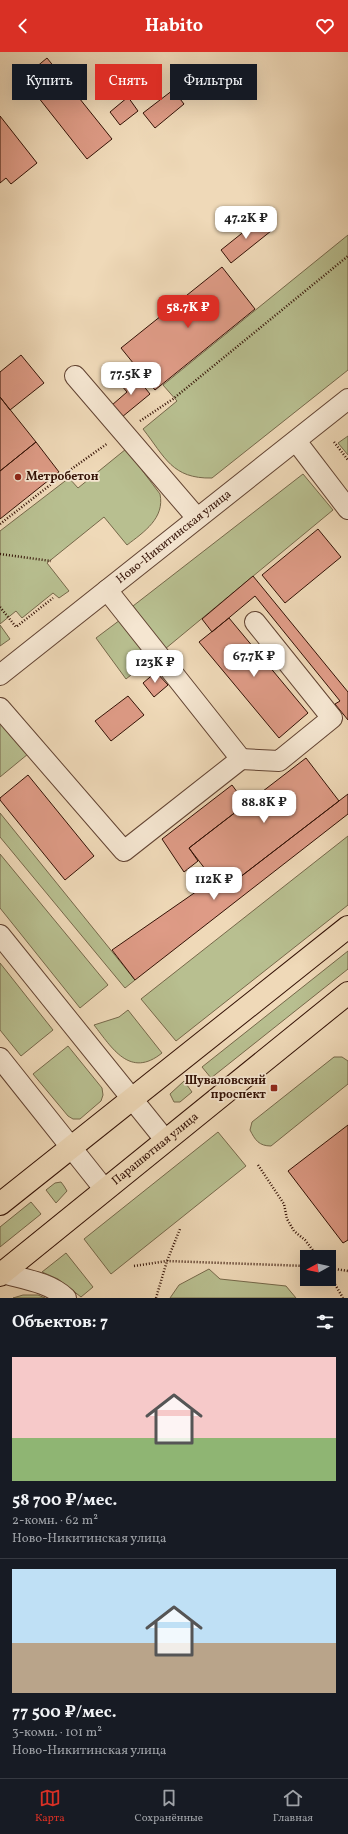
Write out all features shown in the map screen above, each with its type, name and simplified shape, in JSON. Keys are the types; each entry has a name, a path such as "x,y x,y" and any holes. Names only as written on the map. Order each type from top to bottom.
{"main road":[{"path":"0,1204 348,927"},
{"name":"Парашютная улица","path":"1,1274 347,996"}],"street":[{"path":"75,376 197,518"},
{"name":"Ново-Никитинская улица","path":"5,665 107,590 348,399"},
{"path":"296,441 348,508"},
{"path":"107,590 241,759"},
{"path":"0,708 124,851 241,759 279,761 332,718 255,622"},
{"path":"0,935 166,1141"},
{"path":"0,1058 105,1190"},
{"path":"1,1274 44,1285 66,1298"}],"path":[{"path":"0,524 63,475 123,432 173,399 348,256"},
{"path":"334,442 348,460"},
{"path":"0,554 51,560"},
{"path":"0,607 16,627 53,598"},
{"path":"258,1165 284,1204 287,1219 294,1231 312,1250"},
{"path":"156,1298 167,1261 180,1229"},
{"path":"134,1266 167,1261 300,1266"},
{"path":"336,1269 348,1271"},
{"path":"336,1286 343,1298"}],"green space":[{"path":"348,235 348,370 212,478 187,475 178,470 164,457 143,429 177,401 163,385"},
{"path":"348,436 348,455 338,443"},
{"path":"126,449 160,494 161,503 152,524 127,545 104,517 47,563 69,591 59,598 53,593 22,618 16,611 0,624 0,531 69,478 78,488"},
{"path":"303,474 333,510 165,649 133,606"},
{"path":"120,620 151,659 126,679 96,638"},
{"path":"0,625 10,639 0,646"},
{"path":"0,722 28,754 0,777"},
{"path":"0,813 135,980 125,988 0,837"},
{"path":"348,836 348,905 176,1041 141,999"},
{"path":"0,854 108,985 80,1008 0,908"},
{"path":"348,951 348,969 211,1078 202,1067"},
{"path":"0,963 53,1030 21,1056 0,1030"},
{"path":"128,1010 162,1053 151,1060 140,1063 131,1062 115,1051 94,1025 119,1017"},
{"path":"68,1046 102,1088 103,1095 101,1101 80,1119 73,1119 68,1116 33,1074"},
{"path":"334,1057 342,1057 348,1061 348,1084 271,1146 260,1144 250,1130 252,1122"},
{"path":"184,1081 192,1092 180,1102 174,1102 170,1094"},
{"path":"218,1132 246,1166 111,1274 84,1239"},
{"path":"61,1182 67,1191 56,1203 46,1190 55,1183"},
{"path":"31,1202 41,1214 0,1247 0,1227"},
{"path":"66,1253 93,1287 81,1297 58,1279 42,1272"},
{"path":"209,1269 220,1279 286,1286 296,1298 170,1298 179,1285"},
{"path":"23,1295 38,1295 45,1298 13,1298"}],"building":[{"path":"47,58 52,64 40,64"},
{"path":"170,92 170,100 181,100 184,104 155,128 143,113 162,100"},
{"path":"40,100 81,100 112,139 87,159"},
{"path":"124,100 130,100 138,111 120,125 110,112"},
{"path":"0,116 37,163 11,184 6,178 0,183"},
{"path":"261,218 271,231 231,263 221,250"},
{"path":"222,267 255,309 155,390 121,348"},
{"path":"21,355 44,383 10,410 0,397 0,372"},
{"path":"134,374 150,394 122,417 112,405 127,392 121,385"},
{"path":"0,397 36,442 0,471"},
{"path":"36,442 59,472 0,519 0,471"},
{"path":"318,529 341,557 285,603 262,575"},
{"path":"253,576 348,692 348,720 335,704 340,701 255,596 212,632 202,619"},
{"path":"229,618 308,713 279,738 199,642"},
{"path":"156,672 168,685 154,697 143,683"},
{"path":"128,696 144,715 111,741 95,721"},
{"path":"306,758 339,801 222,891 189,848"},
{"path":"28,775 94,856 65,880 0,800 0,798"},
{"path":"232,785 246,804 189,848 198,861 184,872 162,839"},
{"path":"348,794 348,814 135,980 112,950 213,880 222,891"},
{"path":"348,1125 348,1240 343,1243 288,1171"}],"place":[{"name":"Метробетон","path":"18,477"},
{"name":"Шуваловский проспект","path":"274,1088"}]}
